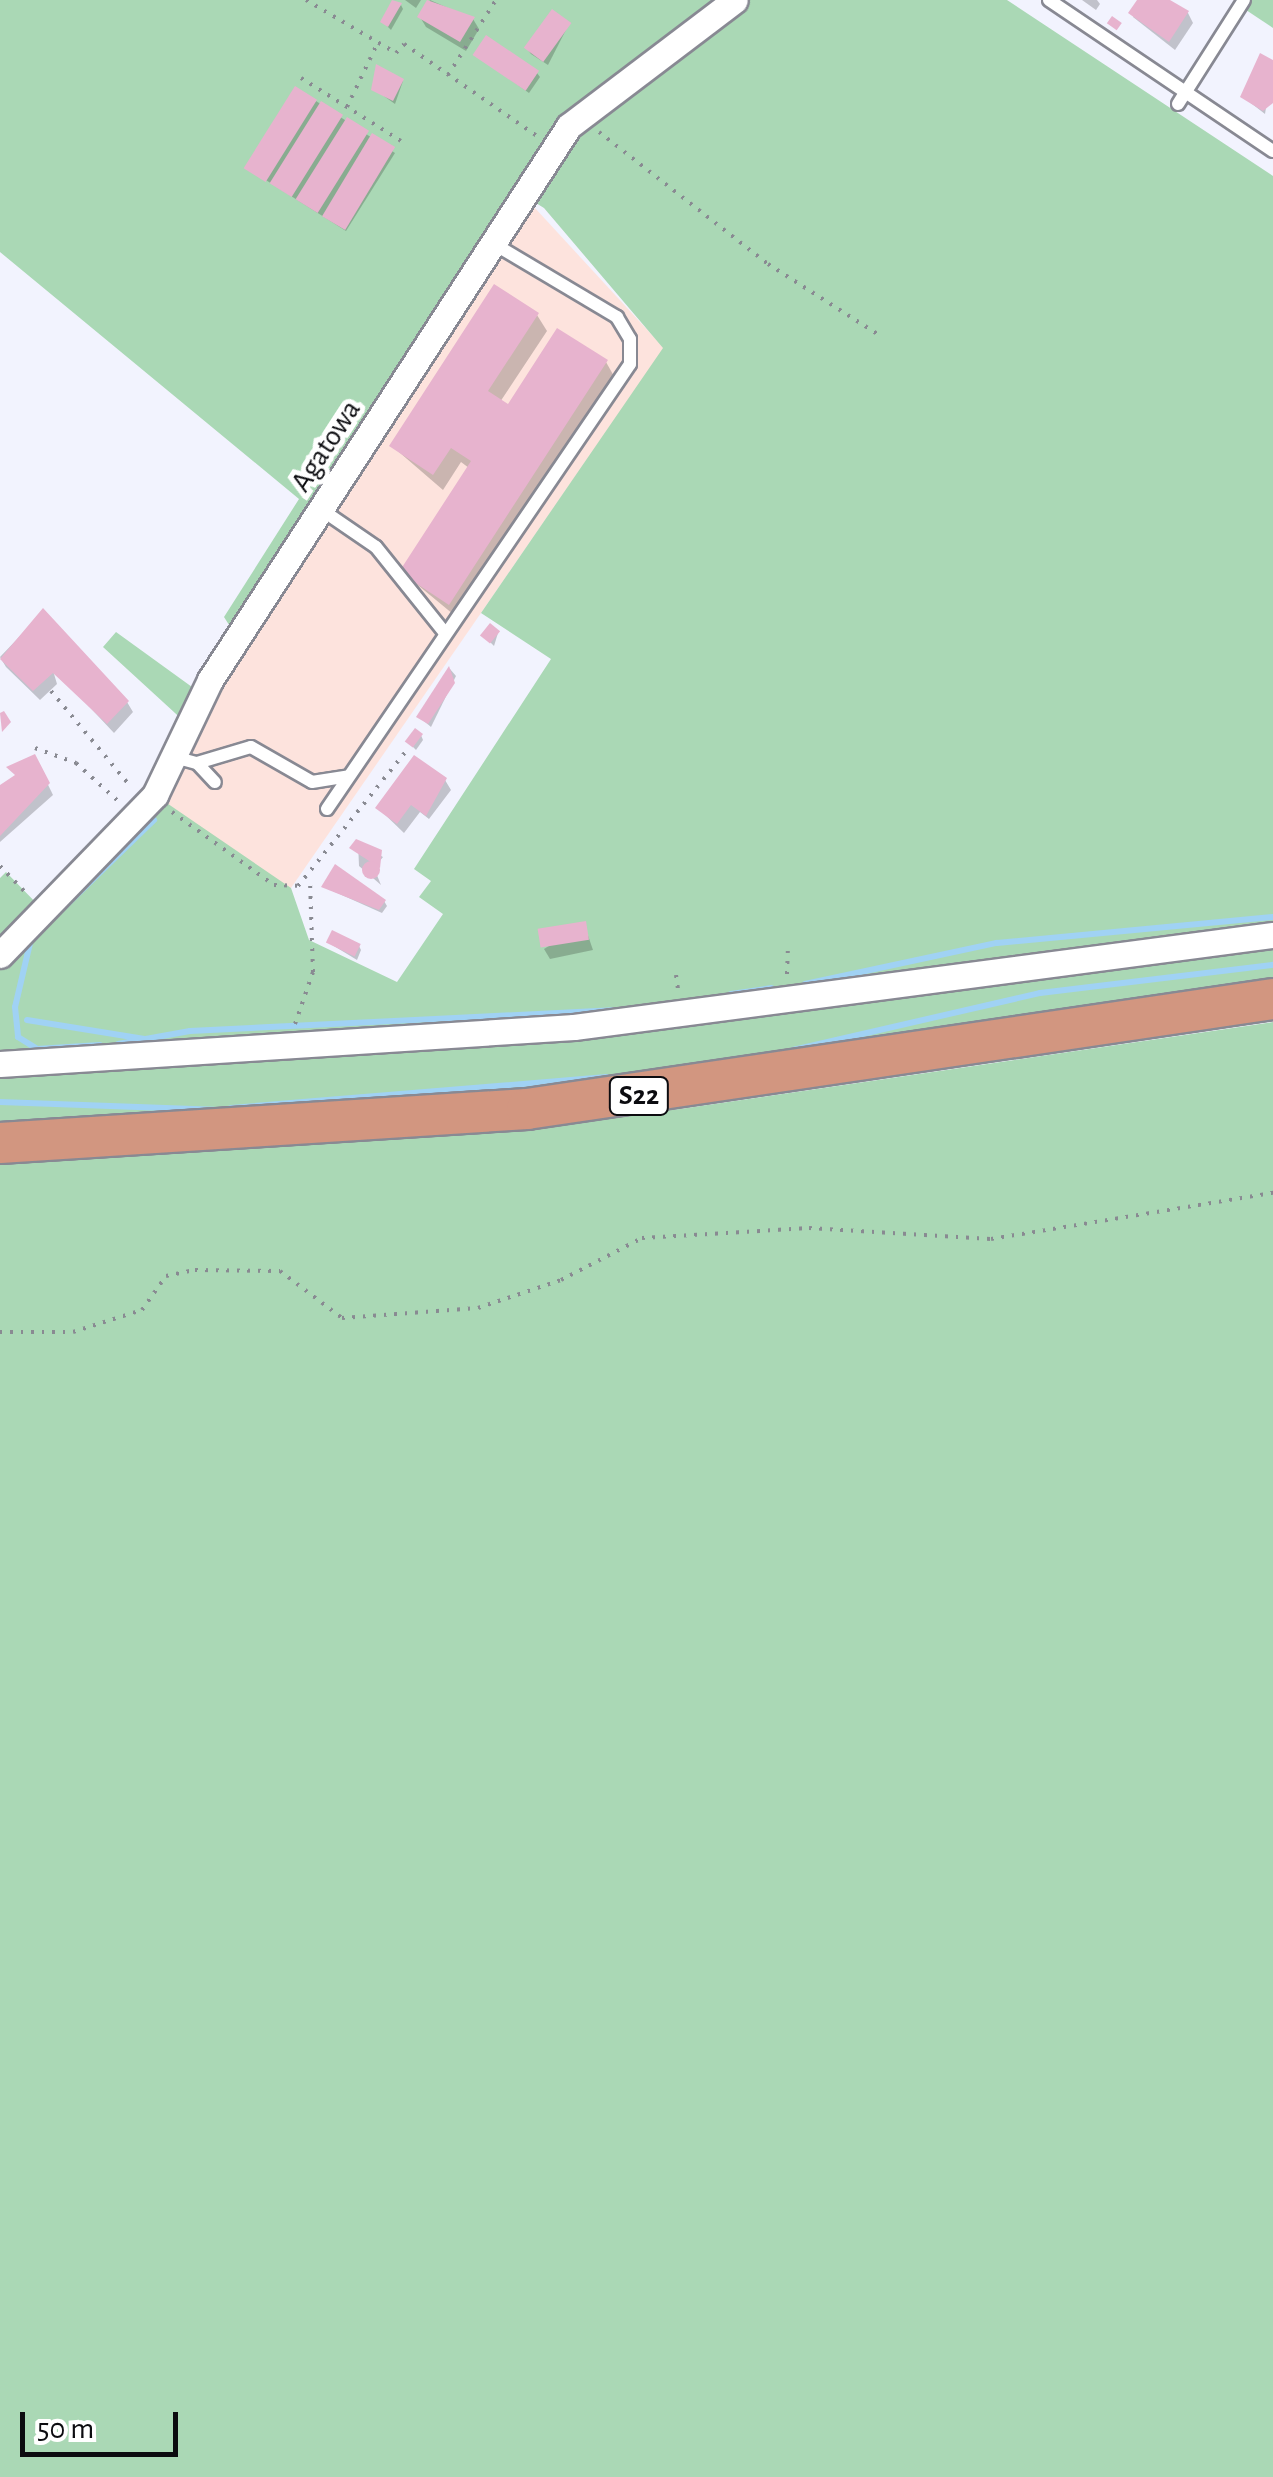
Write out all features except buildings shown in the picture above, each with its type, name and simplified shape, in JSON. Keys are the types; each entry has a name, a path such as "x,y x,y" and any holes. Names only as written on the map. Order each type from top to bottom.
{"highway":[{"name":"S22","path":"0,1143 527,1110 1273,999"}],"street":[{"name":"Agatowa","path":"0,955 186,760 210,680 554,147 579,115 735,0"},
{"path":"0,1064 574,1027 1273,935"}],"lane":[{"path":"1049,0 1182,98 1273,151"},
{"path":"1182,98 1244,0"},
{"path":"327,809 632,355 617,317 494,244"},
{"path":"322,510 376,547 444,632"},
{"path":"186,760 251,747 312,782 351,774"},
{"path":"186,760 215,782"}],"path":[{"path":"306,0 396,53 404,44 554,147"},
{"path":"448,75 496,0"},
{"path":"347,107 377,42"},
{"path":"301,78 401,141"},
{"path":"579,115 768,264 882,337"},
{"path":"51,692 146,805"},
{"path":"35,748 76,763 274,885 310,880"},
{"path":"294,1044 313,972 310,880 407,750"},
{"path":"0,866 42,909"},
{"path":"0,1332 73,1332 142,1310 166,1276 195,1270 280,1271 342,1318 478,1308 561,1280 642,1238 809,1228 957,1241 1273,1193"}],"shaded area":[{"path":"523,195 664,348 291,888 278,887 155,795"}],"green space":[{"path":"0,0 1007,0 1273,176 1273,982 551,1092 0,1126 0,878 6,872 42,909 155,795 291,888 309,940 397,982 443,914 419,897 431,881 414,869 551,659 481,613 663,348 544,208 523,195 187,724 103,647 116,632 192,687 231,628 224,617 299,499 0,252"},
{"path":"1238,0 1273,0 1273,28 1240,6"},
{"path":"1273,1022 1273,2477 0,2477 0,1161 336,1142 680,1109"}],"waterway":[{"path":"55,916 154,820"},
{"path":"805,984 997,943 1273,917"},
{"path":"31,939 15,1007 18,1037 37,1049 100,1045"},
{"path":"793,1050 1040,993 1273,965"},
{"path":"731,994 772,988"},
{"path":"118,1044 190,1031 612,1010"},
{"path":"27,1020 144,1039"},
{"path":"231,1108 607,1077"},
{"path":"0,1102 214,1110"}]}
